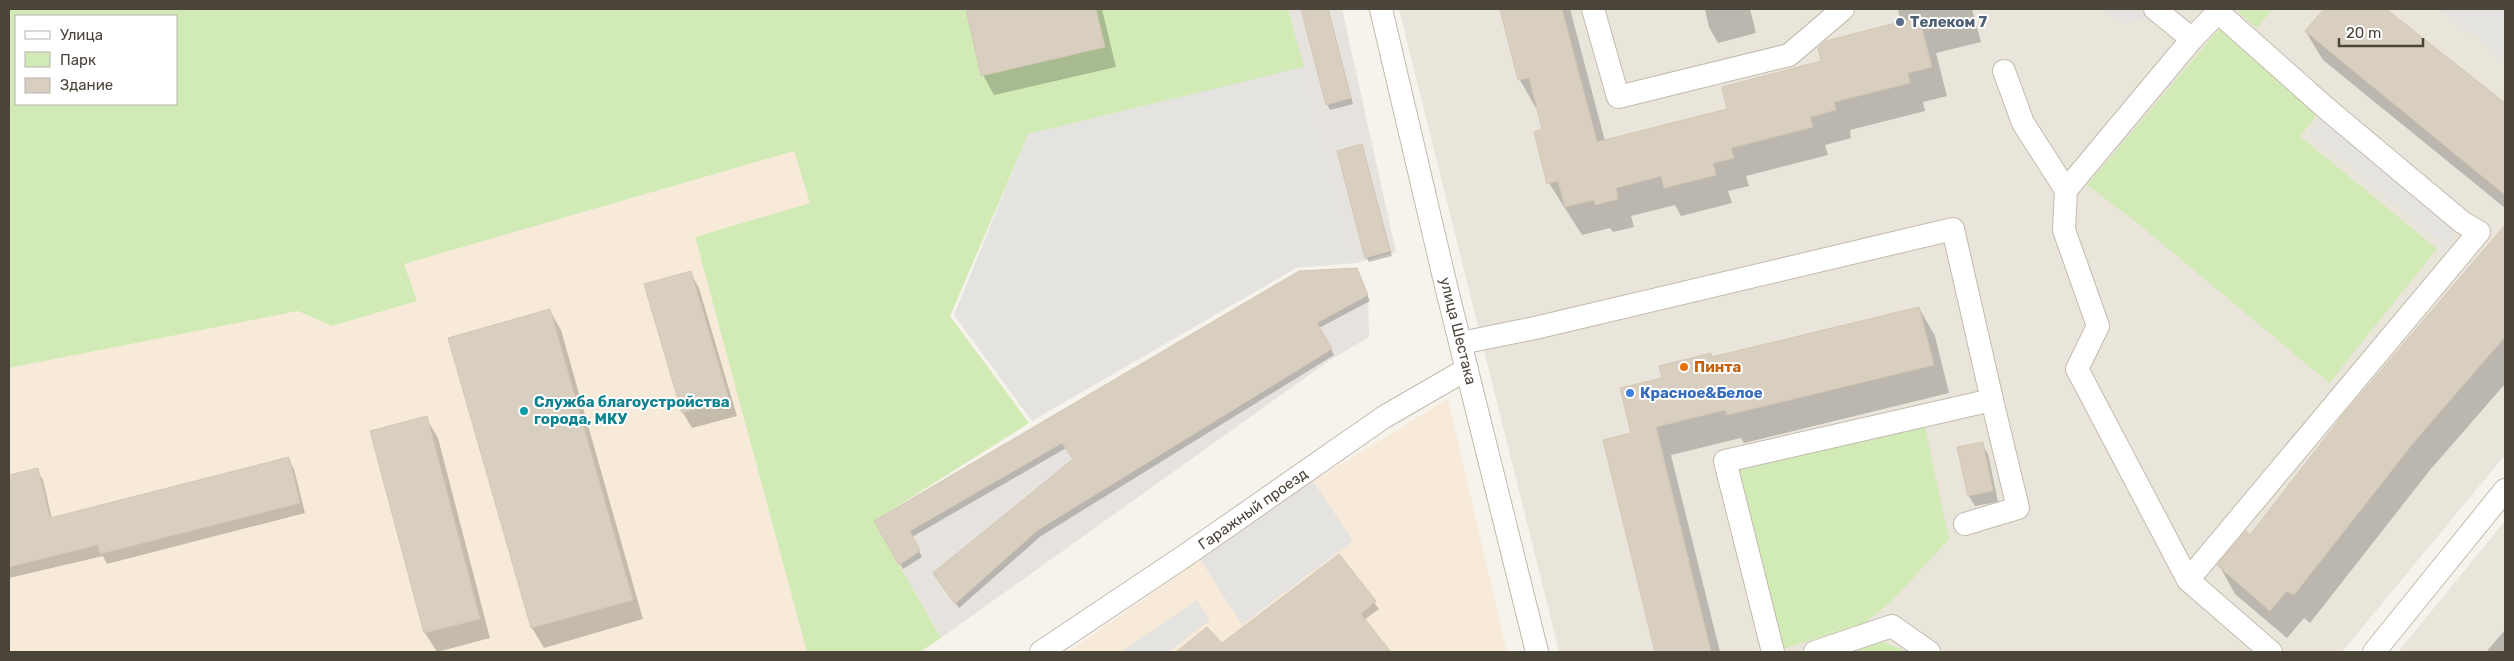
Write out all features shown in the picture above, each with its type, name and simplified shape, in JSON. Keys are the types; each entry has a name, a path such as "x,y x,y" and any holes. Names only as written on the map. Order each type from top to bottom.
{"street":[{"name":"улица Шестака","path":"1381,9 1467,369 1538,652"},
{"path":"1592,9 1618,97 1789,55 1843,9"},
{"path":"2155,9 2192,39"},
{"path":"2066,190 2192,39 2219,10 2328,109 2462,222 2479,232 2188,580"},
{"path":"2004,71 2023,123 2066,190 2064,230 2098,326 2077,369 2188,580 2271,652"},
{"path":"1461,343 1535,328 1952,229 2018,508 1964,524"},
{"name":"Гаражный проезд","path":"1041,652 1186,556 1384,417 1467,369"},
{"path":"1772,652 1725,461 1992,400"},
{"path":"2374,652 2505,490"},
{"path":"1815,652 1892,626 1929,652"}],"shaded area":[{"path":"1288,9 1342,9 1396,252 1356,263"},
{"path":"1399,9 2505,9 2505,455 2342,652 1559,652"},
{"path":"2102,9 2155,9 2165,17 2119,23"},
{"path":"2440,9 2505,9 2505,60"},
{"path":"1304,67 1356,263 1296,268 1032,421 954,315 1028,134"},
{"path":"2327,109 2462,222 2444,244 2309,132"},
{"path":"794,151 810,203 695,237 807,652 9,652 9,368 298,311 332,326 417,301 404,264"},
{"path":"1357,268 1368,295 1369,337 1330,360 941,638 874,521 1299,271"},
{"path":"1448,399 1507,652 1068,652 1313,481"},
{"path":"1313,481 1353,541 1242,625 1200,559"},
{"path":"2505,521 2505,652 2398,652"},
{"path":"1197,600 1210,620 1168,652 1120,652"}],"green space":[{"path":"9,9 1288,9 1304,67 1028,135 950,316 1029,423 874,521 941,638 920,652 807,652 695,237 810,203 794,151 404,264 417,301 332,326 298,311 9,368"},
{"path":"2241,9 2272,9 2257,28 2238,12"},
{"path":"2220,28 2321,110 2300,136 2437,249 2329,383 2136,222 2087,185"},
{"path":"1924,423 1949,539 1891,602 1866,622 1780,650 1734,466"},
{"path":"1877,639 1907,652 1827,652"}],"building":[{"path":"966,9 1096,9 1105,47 981,76"},
{"path":"1301,9 1328,9 1351,98 1326,105"},
{"path":"1500,9 1562,9 1597,142 1727,109 1722,87 1821,61 1818,48 1826,41 1919,17 1932,67 1908,73 1910,83 1834,102 1836,110 1810,117 1813,127 1731,148 1734,158 1713,163 1716,175 1664,188 1661,176 1616,188 1618,199 1595,205 1594,200 1565,207 1558,181 1547,184 1534,132 1542,129 1529,78 1518,80"},
{"path":"2324,9 2386,9 2505,103 2505,195 2305,31"},
{"path":"1362,144 1390,251 1365,258 1337,151"},
{"path":"2505,225 2505,337 2414,442 2294,595 2287,591 2270,611 2217,565 2246,531 2250,535 2343,415"},
{"path":"1357,268 1368,295 1317,323 1332,349 1038,530 955,604 933,573 1073,459 1062,443 910,531 920,551 899,565 874,521 1299,271"},
{"path":"691,271 729,400 682,413 644,284"},
{"path":"1919,307 1934,365 1727,415 1725,410 1656,427 1711,652 1655,652 1603,440 1631,433 1620,388 1662,378 1659,366 1711,353 1712,357"},
{"name":"Служба благоустройства города, МКУ","path":"550,309 633,600 531,628 448,338"},
{"path":"427,416 480,619 424,633 370,431"},
{"path":"1983,442 1993,491 1968,496 1957,447"},
{"path":"289,457 300,503 100,554 98,545 9,567 9,475 38,468 50,518"},
{"path":"1339,554 1376,601 1361,614 1391,652 1176,652 1207,627 1222,643"}],"place":[{"name":"Телеком 7","path":"1900,22"},
{"name":"Пинта","path":"1684,367"},
{"name":"Красное&Белое","path":"1630,393"},
{"name":"Служба благоустройства города, МКУ","path":"524,411"}]}
